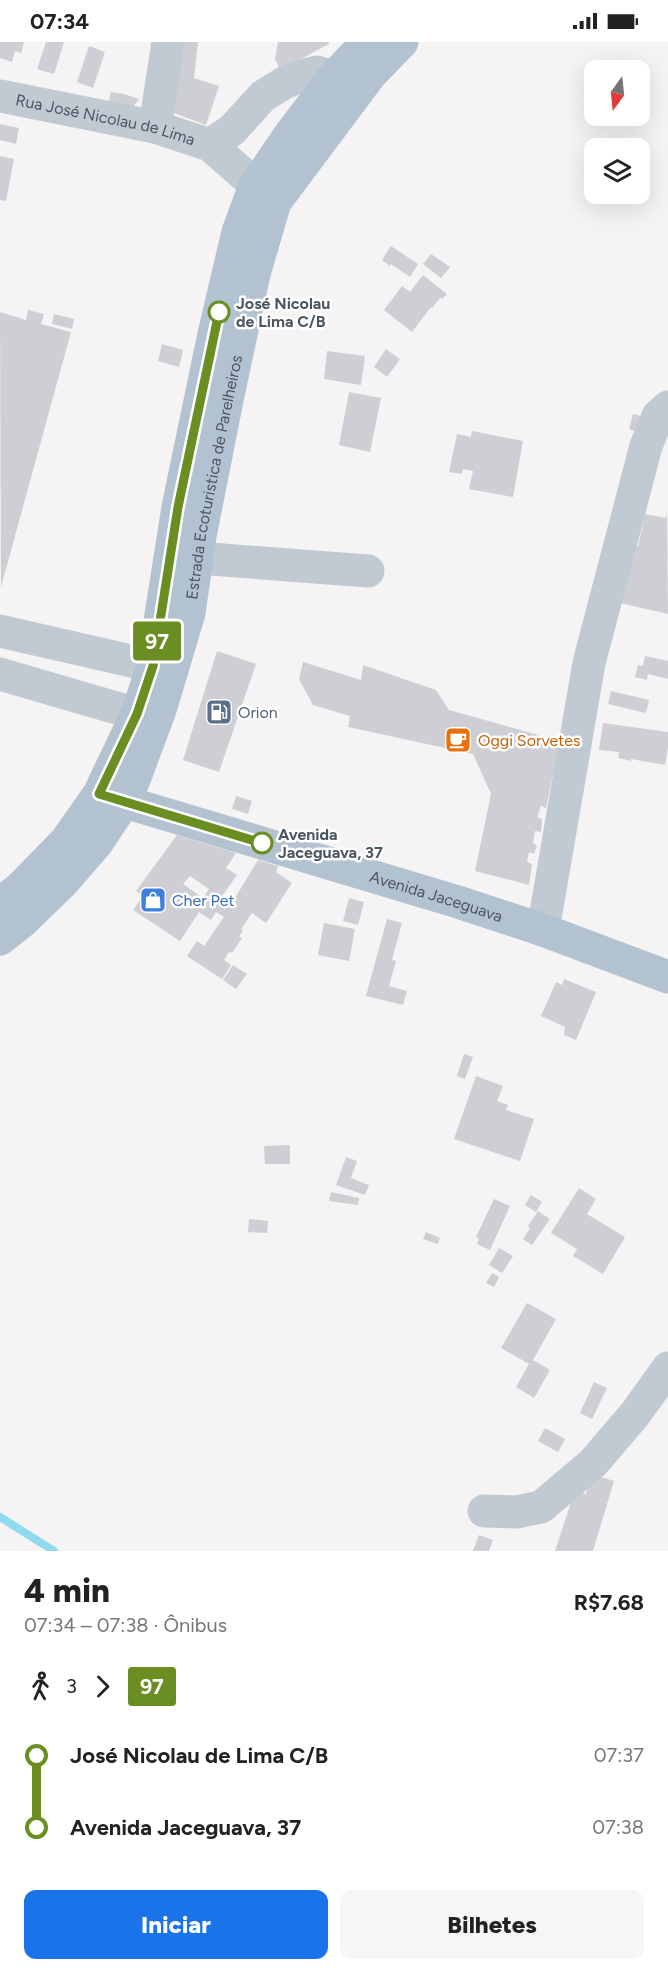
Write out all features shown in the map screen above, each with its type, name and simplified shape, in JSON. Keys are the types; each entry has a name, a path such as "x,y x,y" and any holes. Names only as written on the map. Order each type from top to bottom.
{"main road":[{"name":"Estrada Ecoturistica de Parelheiros","path":"0,939 64,880 96,844 153,666 178,507 238,232 265,194 291,133 347,83 367,42"},
{"name":"Estrada Ecoturistica de Parelheiros","path":"347,83 370,75 402,42"},
{"name":"Estrada Ecoturistica de Parelheiros","path":"0,903 18,889 111,798 160,710 189,613 197,558 228,395 254,274 265,194"},
{"name":"Avenida Jaceguava","path":"111,798 458,902 543,930 668,977"}],"street":[{"path":"155,127 168,42"},
{"name":"Rua José Nicolau de Lima","path":"210,145 232,130 263,96 284,83 317,72 347,83"},
{"name":"Rua José Nicolau de Lima","path":"0,96 155,127 210,145 265,194"},
{"path":"543,930 589,663 646,446 658,416 668,407"},
{"path":"197,558 368,571"},
{"path":"0,631 153,666"},
{"path":"0,674 137,714"},
{"path":"484,1511 516,1512 541,1508 593,1463 635,1414 668,1368"}],"building":[{"path":"0,42 24,42 21,53 15,51 12,62 0,58"},
{"path":"46,42 64,42 54,74 37,69"},
{"path":"184,42 198,42 194,78 219,86 206,125 174,113 173,119 170,118"},
{"path":"278,42 329,42 329,44 280,70 275,59"},
{"path":"89,46 105,52 93,88 77,82"},
{"path":"111,92 139,99 130,111 108,104"},
{"path":"0,124 19,128 16,144 0,140"},
{"path":"0,156 14,159 6,201 0,200"},
{"path":"391,246 418,264 410,277 382,260"},
{"path":"431,254 450,267 441,278 423,264"},
{"path":"423,275 447,294 431,307 412,332 384,310 402,286 410,292"},
{"path":"28,310 44,314 41,324 71,332 1,587 0,312 26,320"},
{"path":"54,314 74,319 72,329 52,324"},
{"path":"162,344 183,350 179,367 158,361"},
{"path":"386,349 400,359 387,377 374,367"},
{"path":"327,351 365,356 361,385 324,379"},
{"path":"349,392 381,398 370,452 339,445"},
{"path":"633,414 641,416 637,432 629,429"},
{"path":"472,431 523,441 513,497 469,489 473,471 463,469 462,474 449,472 457,434 471,437"},
{"path":"667,511 668,614 616,602 630,544 638,546 645,514 666,518"},
{"name":"Orion","path":"217,651 256,664 219,772 183,760"},
{"path":"645,656 668,661 668,679 648,674 647,680 635,677 638,665 643,666"},
{"path":"303,662 361,680 363,665 436,690 449,710 560,741 546,808 541,806 537,817 542,819 541,832 535,831 533,843 537,846 534,854 529,852 527,862 532,864 529,885 475,871 491,794 473,754 348,727 350,716 313,705 299,679"},
{"path":"611,691 649,700 646,713 608,704"},
{"path":"603,723 668,732 665,765 631,759 631,761 618,758 619,752 599,750"},
{"path":"236,796 252,801 248,814 232,809"},
{"path":"177,835 236,853 226,868 237,875 222,896 232,903 258,860 278,866 276,872 292,883 266,923 252,913 241,929 243,931 239,936 242,938 224,960 231,965 222,979 187,956 197,941 204,946 224,917 216,912 211,920 199,912 180,941 133,910 143,896 136,891","holes":["190,876 209,889 203,898 183,884"]},
{"path":"349,898 364,902 358,925 343,921"},
{"path":"387,919 402,923 392,960 396,961 389,986 407,991 403,1005 366,996"},
{"path":"324,923 355,929 349,961 318,955"},
{"path":"233,965 247,974 236,989 223,980"},
{"path":"564,979 596,992 576,1040 564,1035 565,1027 541,1016 556,982 562,985"},
{"path":"464,1054 473,1057 465,1079 457,1076"},
{"path":"476,1076 503,1086 497,1101 508,1105 506,1110 534,1119 520,1161 454,1139"},
{"path":"290,1145 290,1164 265,1164 264,1146"},
{"path":"346,1157 357,1161 351,1178 369,1185 365,1195 336,1185"},
{"path":"579,1188 596,1199 587,1214 625,1237 603,1274 573,1256 577,1249 551,1233"},
{"path":"331,1192 359,1198 358,1205 329,1201"},
{"path":"531,1195 542,1202 536,1212 525,1205"},
{"path":"494,1199 510,1206 490,1250 477,1244 479,1239 476,1237"},
{"path":"538,1211 550,1219 532,1245 523,1239"},
{"path":"249,1219 268,1221 267,1233 248,1232"},
{"path":"426,1232 440,1238 438,1244 423,1239"},
{"path":"499,1248 513,1256 502,1273 489,1265"},
{"path":"492,1273 499,1277 494,1287 486,1283"},
{"path":"527,1303 556,1319 533,1360 550,1370 534,1398 516,1387 529,1364 501,1348"},
{"path":"594,1382 607,1388 592,1419 580,1413"},
{"path":"545,1428 565,1439 558,1452 538,1441"},
{"path":"591,1474 614,1481 593,1551 555,1551 575,1490 586,1494"},
{"path":"479,1535 493,1540 489,1551 473,1551"}],"waterway":[{"path":"0,1517 54,1551"}],"bus line":[{"name":"97","path":"219,312 178,507 153,666 137,714 99,794 262,843"}],"place":[{"name":"José Nicolau de Lima C/B","path":"219,312"},
{"name":"Orion","path":"219,712"},
{"name":"Oggi Sorvetes","path":"458,740"},
{"name":"Avenida Jaceguava, 37","path":"262,843"},
{"name":"Cher Pet","path":"153,900"}]}
